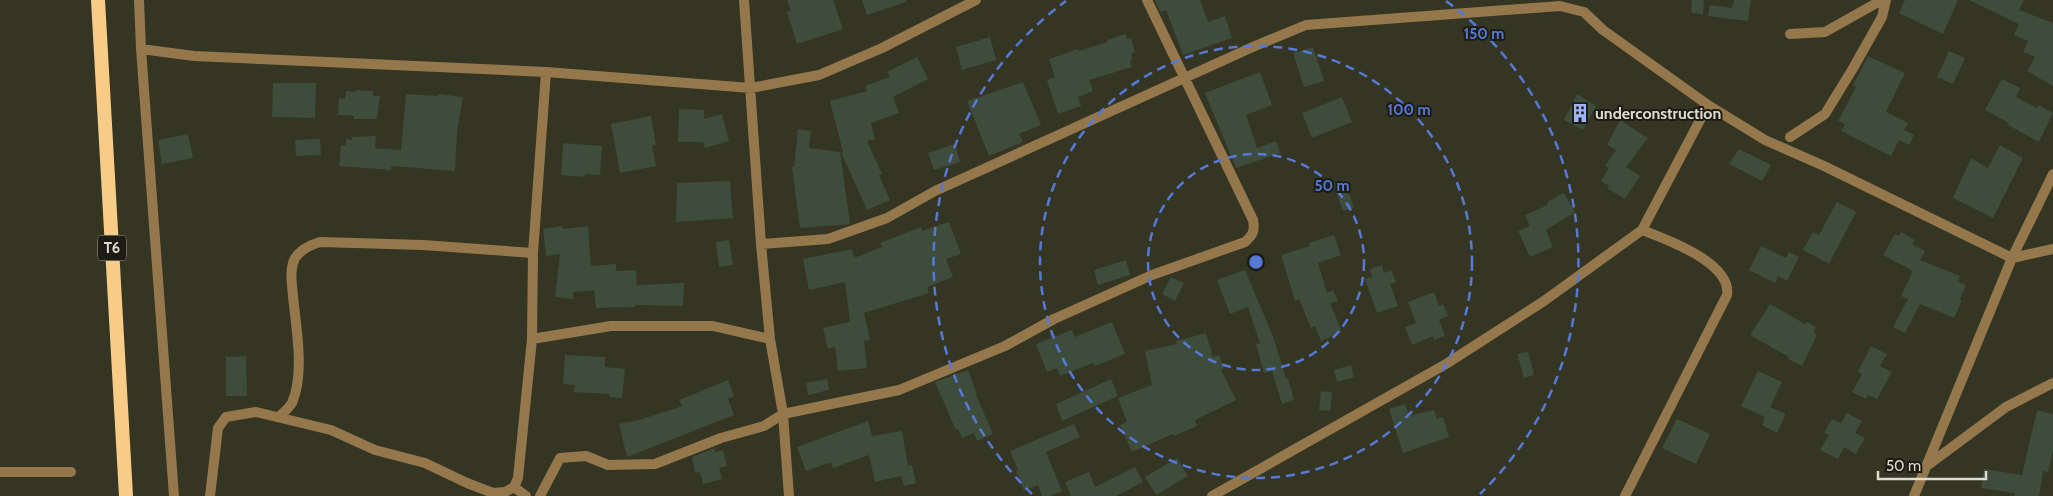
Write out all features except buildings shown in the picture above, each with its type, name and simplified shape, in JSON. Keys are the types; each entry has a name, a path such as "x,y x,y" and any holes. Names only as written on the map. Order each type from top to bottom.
{"highway":[{"name":"T6","path":"98,0 126,496"}],"street":[{"path":"139,0 140,50 174,496"},
{"path":"744,0 761,244 770,339 783,414 791,494"},
{"path":"140,50 194,56 546,72 751,88 819,75 882,48 976,0"},
{"path":"540,496 560,458 586,456 608,465 655,464 722,438 764,426 783,414 899,390 1005,346 1054,319 1152,275 1245,242 1252,236 1255,228 1253,220 1147,0"},
{"path":"1579,0 1584,12 1603,30 1708,104 1765,140 1824,166 2012,258 2053,250"},
{"path":"1790,34 1825,32 1882,0"},
{"path":"1790,137 1825,114 1882,17 1886,0"},
{"path":"761,244 828,239 887,218 935,191 1306,25 1560,6 1584,12"},
{"path":"210,496 218,428 226,417 256,412 331,430 375,450 424,463 467,484 493,493 505,492 514,487 518,478 532,339 533,253 546,72"},
{"path":"1212,496 1446,364 1544,301 1642,230 1708,104"},
{"path":"1914,496 2012,258 2053,174"},
{"path":"1625,496 1727,295 1728,287 1724,279 1711,266 1691,252 1678,244 1642,230"},
{"path":"279,417 291,405 296,393 299,375 291,271 296,258 306,247 320,242 423,245 533,253"},
{"path":"532,339 612,326 713,326 770,339"},
{"path":"1927,465 2006,407 2053,383"},
{"path":"0,472 70,472"},
{"path":"514,487 526,496"}],"place":[{"name":"underconstruction","path":"1580,113"}]}
